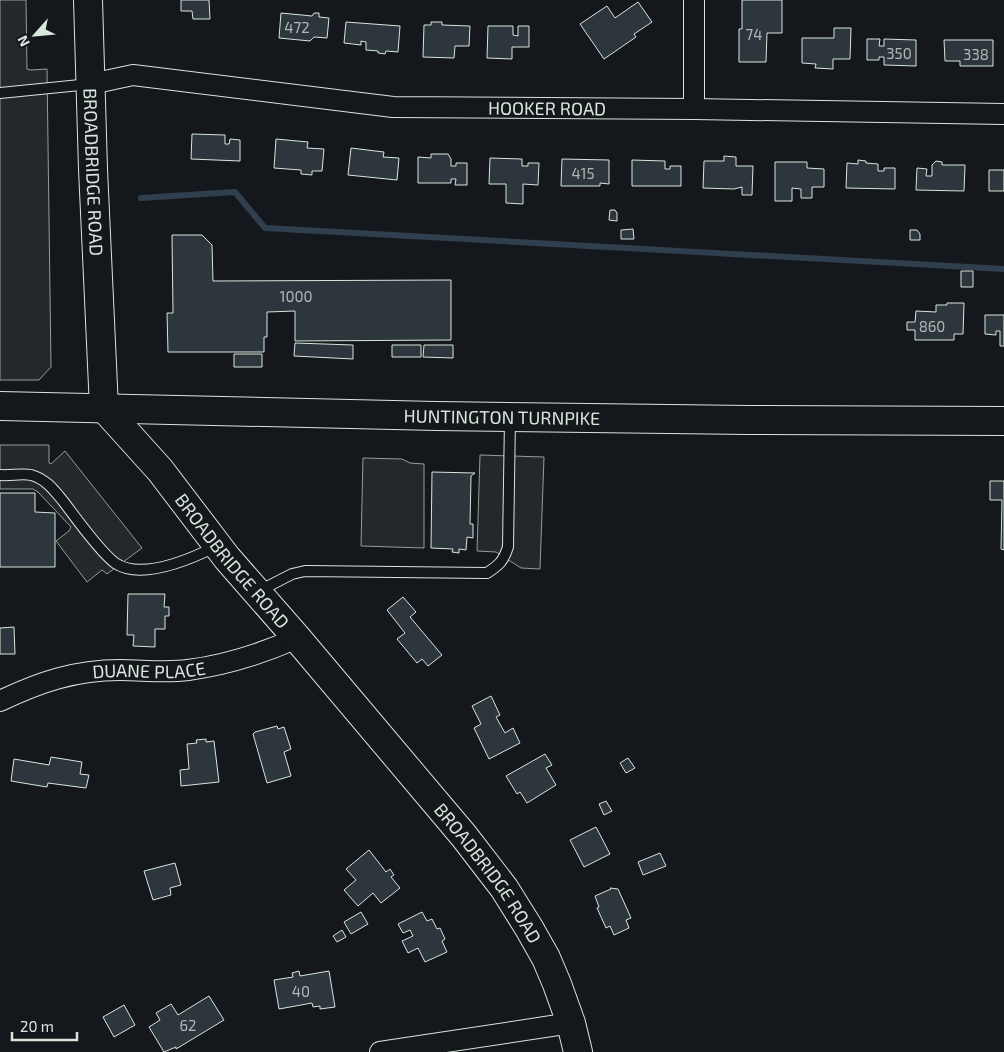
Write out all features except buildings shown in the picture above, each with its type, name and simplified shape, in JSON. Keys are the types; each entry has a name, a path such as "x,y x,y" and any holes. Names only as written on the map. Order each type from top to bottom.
{"main road":[{"name":"BROADBRIDGE ROAD","path":"88,0 92,84 93,169 104,408 160,470 218,545 464,836 504,888 546,958 571,1023 578,1052"},
{"name":"HUNTINGTON TURNPIKE","path":"0,406 510,417 1004,421"}],"street":[{"path":"694,0 694,109"},
{"name":"HOOKER ROAD","path":"92,84 133,75 393,107 1004,114"},
{"name":"DUANE PLACE","path":"0,701 48,681 78,673 119,670 186,671 230,663 297,638"},
{"path":"380,1052 571,1023"}],"lane":[{"path":"0,93 92,84"},
{"path":"257,592 292,574 305,571 487,573 497,567 504,559 508,547 510,417"},
{"path":"0,475 30,475 48,483 100,547 114,562 127,568 164,567 187,561 218,545"}],"shaded area":[{"path":"0,0 26,0 27,69 47,69 51,367 39,380 0,380"},
{"path":"0,445 49,445 49,463 51,464 65,451 142,548 107,574 102,570 87,582 56,541 69,531 71,527 33,489 0,489"},
{"path":"480,455 544,457 540,569 521,568 496,552 477,551"},
{"path":"363,458 402,459 410,463 424,464 424,548 361,546"}],"waterway":[{"path":"141,198 235,192 265,228 1004,269"}]}
